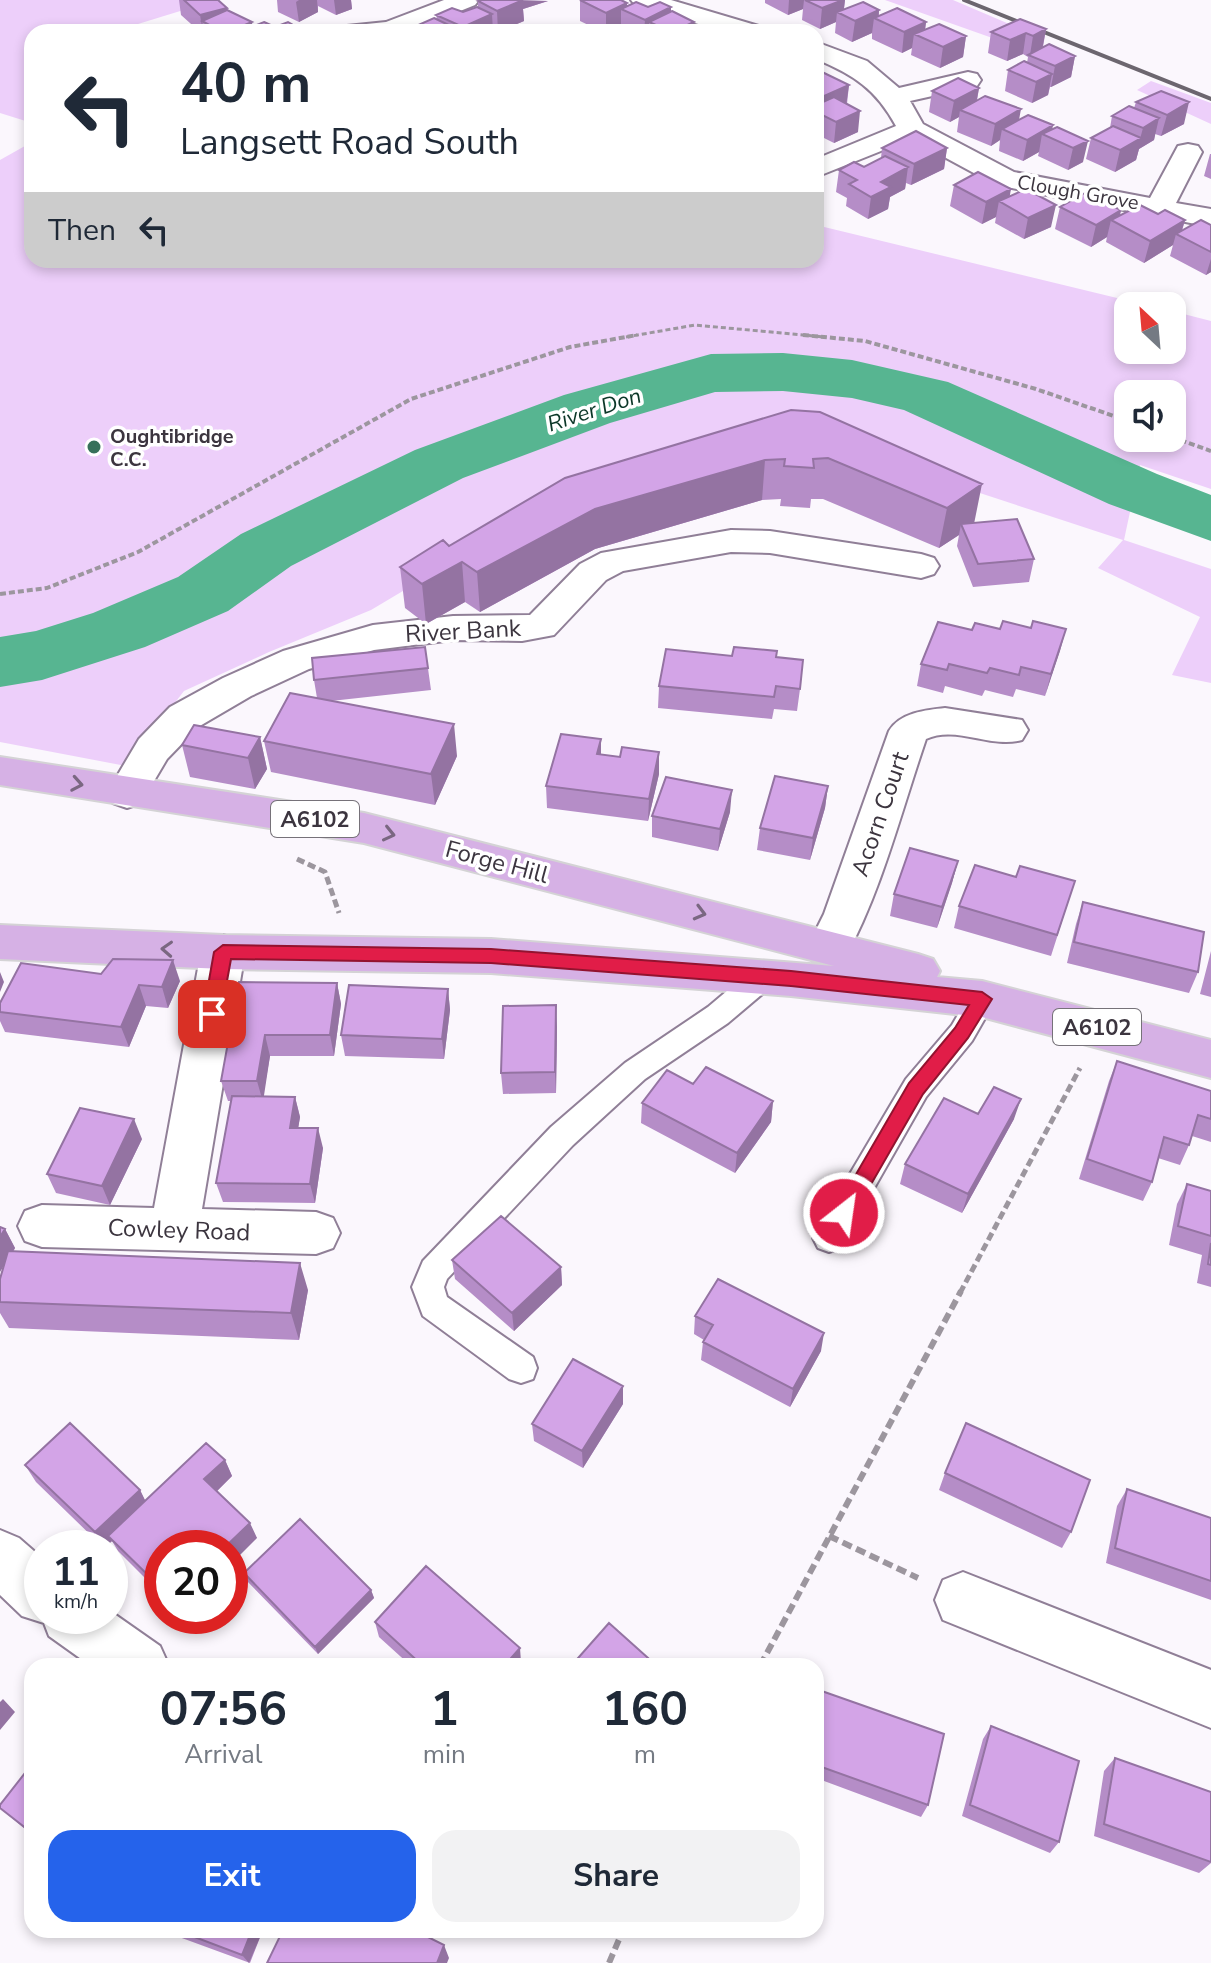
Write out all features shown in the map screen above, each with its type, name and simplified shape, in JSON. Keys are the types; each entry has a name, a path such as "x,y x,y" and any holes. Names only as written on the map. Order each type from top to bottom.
{"main road":[{"name":"Forge Hill","path":"0,771 127,793 298,816 457,850 830,946 945,980 982,999"},
{"path":"609,964 631,929 631,909 624,894"},
{"name":"A6102","path":"0,942 223,952 491,956 763,977 982,999 1211,1059"}],"street":[{"path":"405,24 466,0"},
{"path":"644,0 717,24"},
{"path":"824,53 858,67 894,97 912,129 824,166"},
{"path":"894,97 968,80"},
{"name":"Clough Grove","path":"912,129 1006,179 1211,218"},
{"name":"Clough Grove","path":"1159,207 1188,152"},
{"name":"River Bank","path":"127,793 153,749 184,717 237,687 296,660 373,638 453,628 522,629 541,626 593,572 614,561 731,541 770,542 921,566"},
{"name":"Acorn Court","path":"830,946 845,914 909,731 919,725 941,722 1008,730"},
{"path":"174,1231 223,952"},
{"name":"Cowley Road","path":"42,1226 316,1233"},
{"path":"0,1557 24,1579"},
{"path":"963,1600 1211,1699"},
{"path":"95,1634 129,1658"}],"lane":[{"path":"521,1368 434,1306 428,1287 434,1271 573,1127 635,1071 718,1015 763,977"},
{"path":"829,1238 916,1088 962,1033 982,999"}],"path":[{"path":"0,594 47,588 138,552 411,399 570,347 695,325 865,341 1036,389 1114,416"},
{"path":"1186,442 1211,451"},
{"path":"298,816 289,856 325,872 339,905 340,954"},
{"path":"764,1658 1102,1028"},
{"path":"829,1536 963,1600"},
{"path":"609,1963 620,1938"}],"shaded area":[{"path":"0,0 216,0 138,24 24,24 24,120 0,113"},
{"path":"885,0 953,0 1023,30 998,40"},
{"path":"1151,81 1211,103 1211,124 1137,90"},
{"path":"24,146 24,268 824,268 824,227 1114,297 1114,364 1186,364 1186,315 1211,321 1211,489 1140,465 1124,540 1211,569 1211,683 1172,675 1200,617 1098,568 1123,540 815,439 527,517 371,610 184,691 126,766 0,742 0,160"}],"building":[{"path":"184,0 218,0 227,8 200,15"},
{"path":"523,0 497,11 478,1"},
{"path":"580,0 621,0 627,3 606,13"},
{"path":"805,0 843,0 822,8"},
{"path":"636,2 648,7 660,2 671,7 645,20 621,9"},
{"path":"863,2 879,10 855,21 837,12"},
{"path":"477,7 492,14 470,24 456,24 436,15 452,8 463,12"},
{"path":"897,8 926,22 904,32 874,18"},
{"path":"227,10 252,22 207,24 202,21"},
{"path":"672,11 694,22 654,24 649,22"},
{"path":"434,18 447,24 420,24"},
{"path":"1020,19 1046,29 1033,36 1026,33 1010,40 991,32"},
{"path":"939,24 966,36 943,47 914,34"},
{"path":"1049,44 1075,56 1055,66 1028,55"},
{"path":"1024,61 1052,74 1036,82 1008,70"},
{"path":"824,73 849,85 824,96"},
{"path":"958,78 979,88 954,101 932,91"},
{"path":"1161,91 1189,102 1167,115 1136,102"},
{"path":"985,96 1021,109 995,124 960,110"},
{"path":"834,97 860,111 836,122 824,116 824,101"},
{"path":"1129,106 1159,118 1143,128 1112,116"},
{"path":"1028,115 1053,125 1027,140 1002,129"},
{"path":"1113,126 1141,138 1120,150 1091,138"},
{"path":"1057,127 1088,141 1073,148 1042,134"},
{"path":"916,131 947,148 914,164 882,148"},
{"path":"885,156 908,167 881,182 891,187 871,197 849,184 857,180 839,170 854,162 864,167"},
{"path":"978,172 1011,189 986,202 954,185"},
{"path":"1026,189 1056,205 1028,218 999,201"},
{"path":"1085,193 1121,210 1096,225 1060,207"},
{"path":"1140,205 1158,214 1165,210 1185,220 1150,241 1111,220"},
{"path":"1201,220 1211,225 1211,252 1176,234"},
{"path":"791,410 820,412 982,484 947,508 828,458 813,459 814,468 784,466 785,459 765,460 595,509 477,572 462,562 422,584 400,567 443,540 449,546 565,478"},
{"path":"1017,519 1034,559 978,564 961,524"},
{"path":"1003,621 1031,628 1033,621 1066,629 1051,674 1021,667 1019,675 990,668 987,673 949,664 947,670 921,664 938,622 972,630 975,623 1000,629"},
{"path":"425,647 428,668 314,680 312,658"},
{"path":"734,647 777,651 776,657 803,660 800,689 776,686 774,697 659,686 666,649 732,656"},
{"path":"290,693 454,724 431,774 264,741"},
{"path":"194,725 260,737 248,758 182,745"},
{"path":"561,734 601,739 597,754 620,757 622,747 659,752 649,799 546,786"},
{"path":"775,776 828,786 813,838 760,828"},
{"path":"666,777 732,790 720,829 652,816"},
{"path":"910,848 958,861 942,907 894,894"},
{"path":"975,865 1016,877 1020,866 1075,881 1057,935 959,906"},
{"path":"1083,902 1204,932 1198,972 1074,942"},
{"path":"113,959 173,960 162,987 139,985 121,1027 0,1012 0,1003 21,963 101,974"},
{"path":"239,982 337,983 330,1035 265,1035 257,1081 221,1081"},
{"path":"349,985 448,989 442,1039 341,1035"},
{"path":"556,1005 555,1072 501,1073 503,1006"},
{"path":"1117,1061 1211,1091 1211,1119 1198,1115 1189,1145 1164,1137 1152,1182 1087,1159"},
{"path":"706,1067 773,1101 737,1153 642,1103 667,1070 693,1084"},
{"path":"994,1087 1021,1099 968,1194 905,1164 944,1098 978,1114"},
{"path":"232,1096 295,1097 290,1128 318,1128 310,1184 216,1183"},
{"path":"80,1108 134,1119 102,1186 47,1174"},
{"path":"1187,1184 1211,1191 1211,1236 1178,1226"},
{"path":"501,1216 561,1267 512,1313 452,1260"},
{"path":"8,1251 300,1263 291,1313 0,1302 0,1279"},
{"path":"718,1279 824,1333 793,1389 703,1342 713,1325 695,1316"},
{"path":"573,1359 623,1386 582,1451 532,1424"},
{"path":"70,1423 140,1490 97,1530 93,1530 25,1465"},
{"path":"966,1423 1090,1480 1071,1532 945,1473"},
{"path":"206,1443 225,1460 204,1479 250,1523 243,1530 144,1530 144,1571 128,1556 128,1530 114,1530"},
{"path":"1127,1489 1211,1518 1211,1581 1115,1548"},
{"path":"300,1519 371,1590 315,1647 248,1577 248,1569"},
{"path":"426,1566 520,1648 511,1658 414,1658 375,1622"},
{"path":"609,1623 648,1658 578,1658"},
{"path":"824,1692 944,1734 928,1805 824,1768"},
{"path":"991,1726 1079,1761 1059,1842 970,1805"},
{"path":"1115,1758 1211,1792 1211,1862 1104,1824"},
{"path":"24,1774 24,1827 0,1805"},
{"path":"197,1938 249,1938 242,1955"},
{"path":"279,1938 430,1938 444,1945 437,1963 267,1963"}],"waterway":[{"name":"River Don","path":"0,662 42,655 119,630 203,594 266,550 439,464 587,409 711,373 783,372 852,379 925,396 1133,489 1211,519"}],"railway":[{"path":"964,0 1211,99"}],"place":[{"name":"Oughtibridge C.C.","path":"94,447"}],"route":[{"path":"212,1014 223,952 491,956 791,979 982,999 962,1033 916,1088 844,1213"}]}
